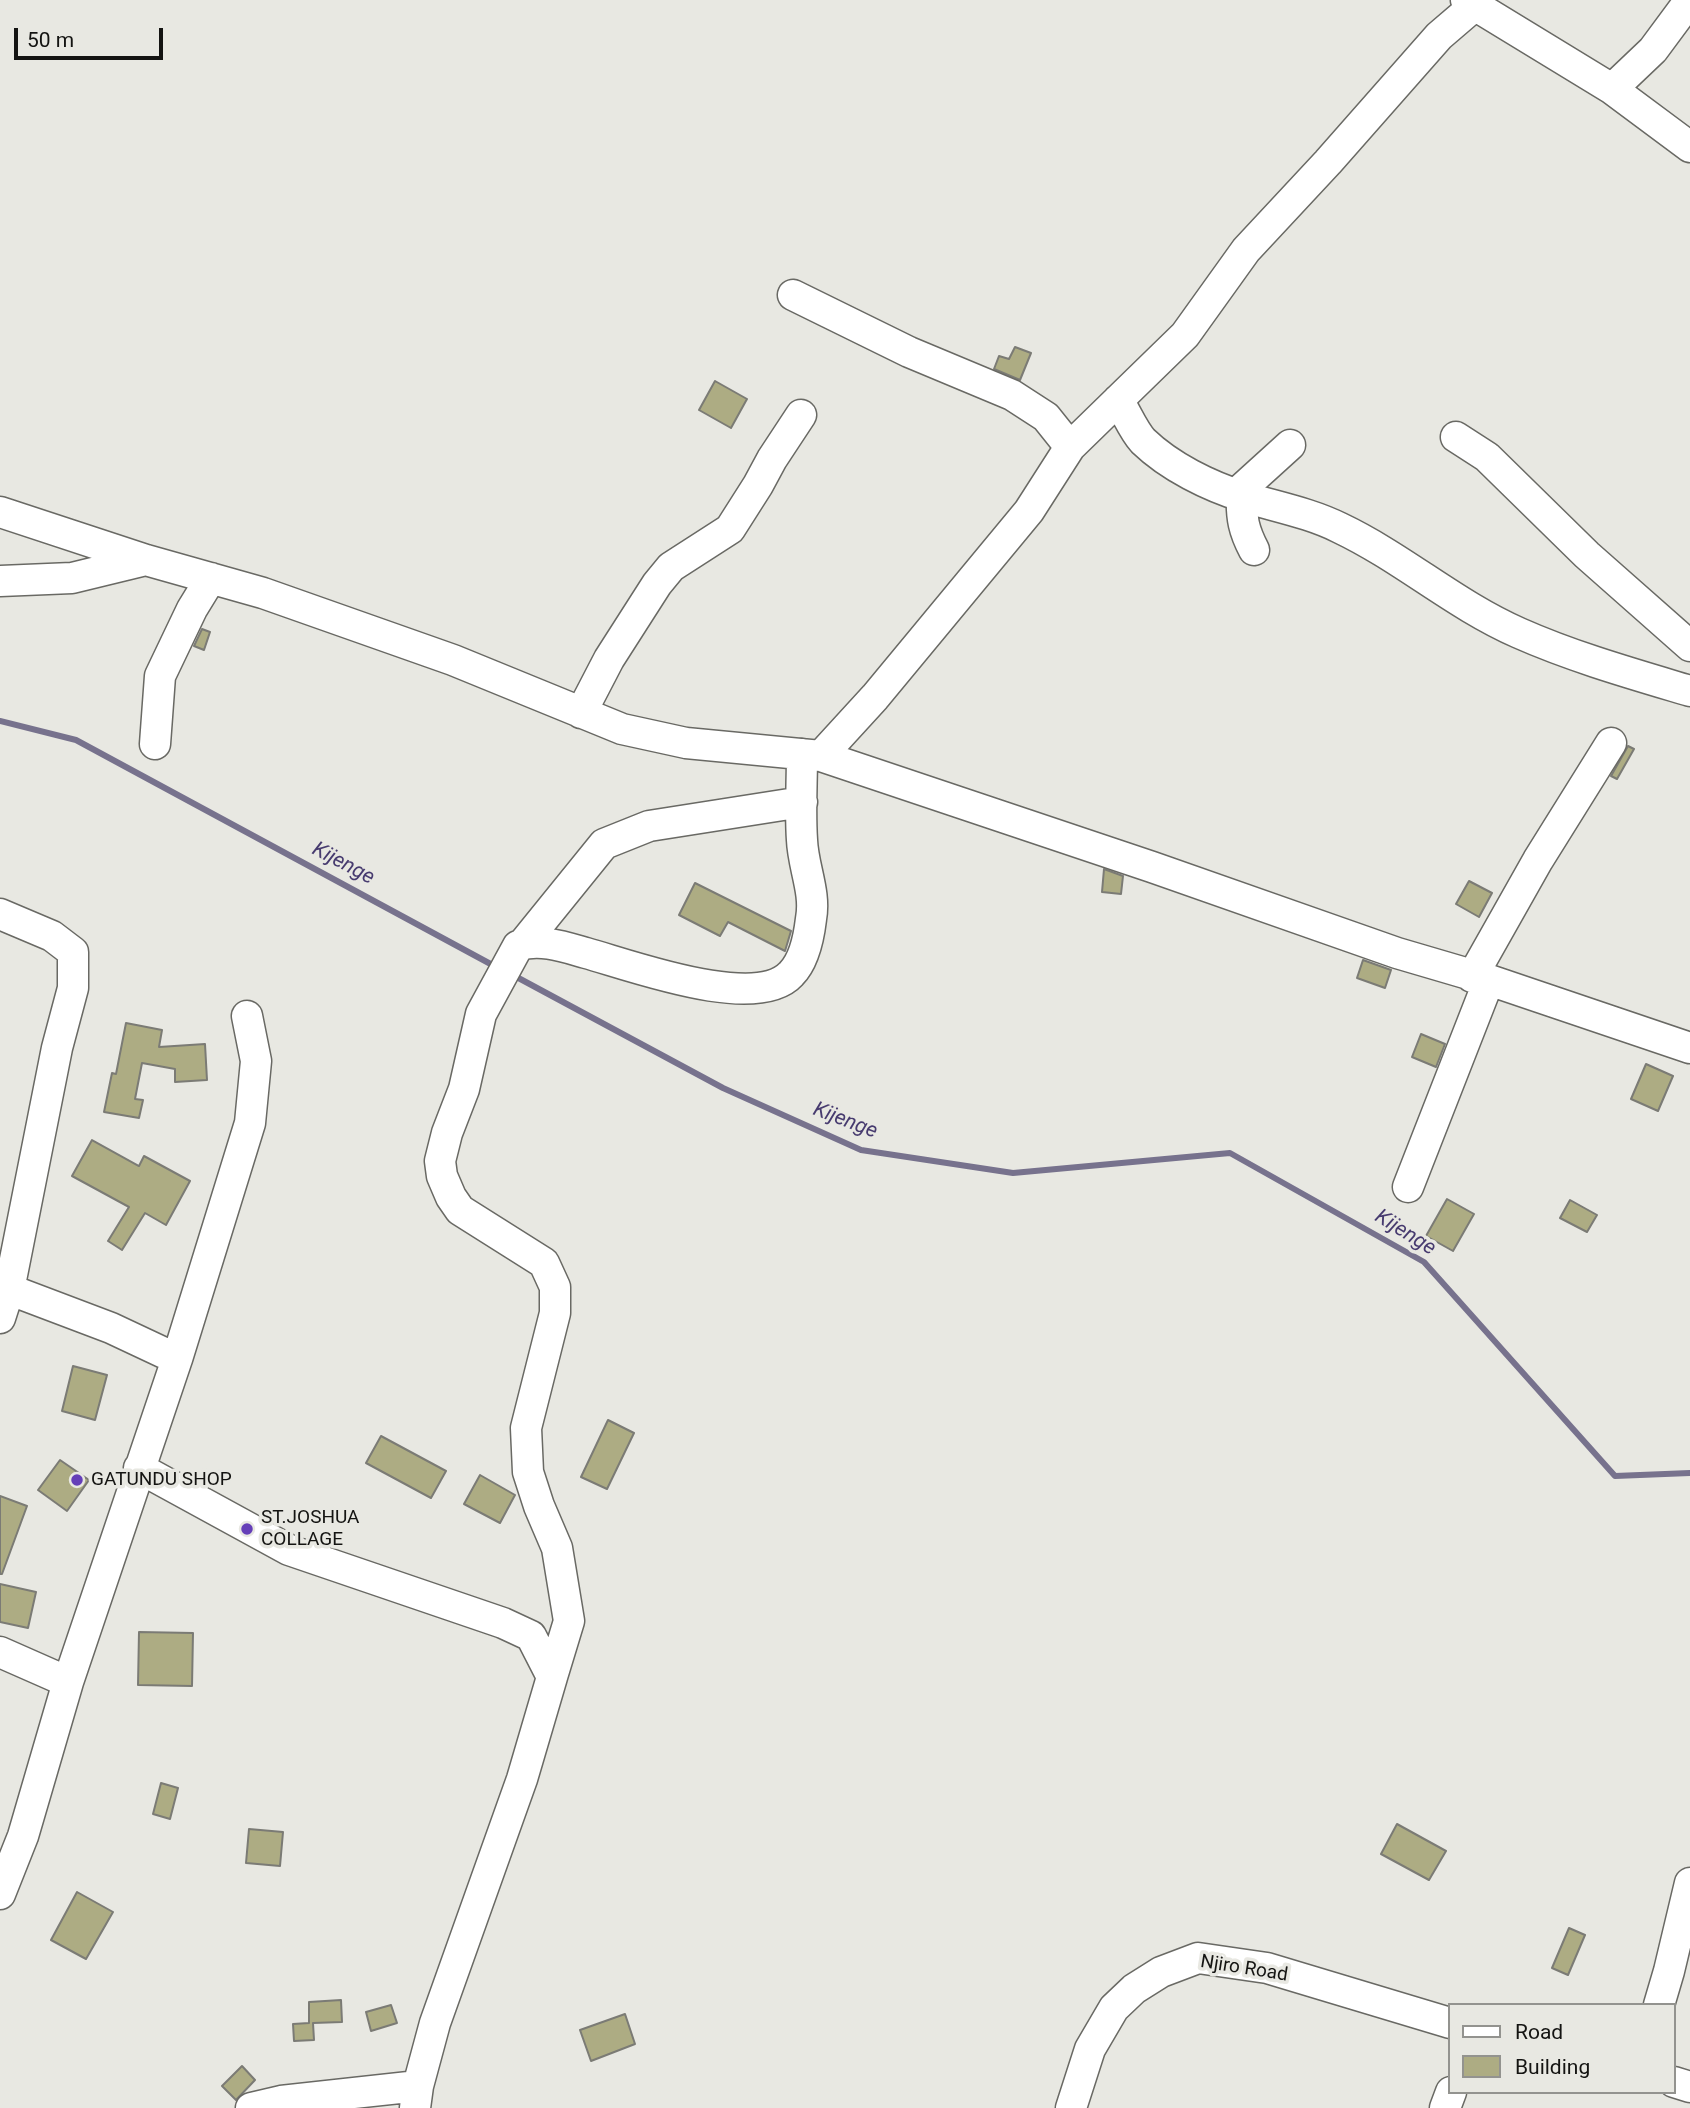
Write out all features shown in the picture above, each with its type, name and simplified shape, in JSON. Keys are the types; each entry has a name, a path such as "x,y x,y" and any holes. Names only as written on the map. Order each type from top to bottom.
{"street":[{"path":"1612,89 1653,50 1690,0"},
{"path":"519,946 536,942 568,948 701,985 751,989 771,986 792,974 803,952 812,916 812,898 802,842 802,802 811,755 875,697 1029,511 1070,447 1185,335 1246,250 1470,3 1612,89 1690,147"},
{"path":"793,295 909,352 1012,395 1046,417 1070,447"},
{"path":"1118,400 1142,440 1186,473 1239,495 1306,514 1339,527 1394,558 1452,598 1518,633 1631,674 1690,691"},
{"path":"581,713 609,659 657,584 671,567 730,529 801,415"},
{"path":"1456,437 1487,457 1587,555 1690,646"},
{"path":"1239,495 1290,445"},
{"path":"1239,495 1244,533 1254,550"},
{"path":"0,512 146,560 263,593 453,660 622,729 686,743 811,755 1690,1048"},
{"path":"0,581 72,578 146,560"},
{"path":"155,744 160,676 192,609 211,578"},
{"path":"1408,1186 1480,979 1538,860 1611,743"},
{"path":"251,2108 281,2101 417,2097 435,2023 522,1779 569,1621 557,1548 528,1472 526,1428 555,1313 555,1287 544,1263 460,1210 442,1176 440,1161 447,1133 464,1089 477,1025 489,997 519,946 604,844 649,826 802,802"},
{"path":"0,914 52,936 73,952 73,988 57,1048 4,1288 0,1318"},
{"path":"0,1894 23,1836 68,1682 177,1359 250,1123 256,1061 247,1016"},
{"path":"4,1288 111,1328 177,1359"},
{"path":"139,1468 289,1550 503,1623 531,1636 552,1677"},
{"path":"0,1652 68,1682"},
{"path":"1660,2003 1690,1883"},
{"name":"Njiro Road","path":"1071,2108 1090,2049 1114,2008 1134,1989 1161,1972 1198,1958 1267,1968 1448,2022"}],"building":[{"path":"1015,347 1031,353 1020,380 994,369 999,356 1009,359"},
{"path":"715,381 747,399 731,428 699,410"},
{"path":"202,629 210,632 204,650 194,646"},
{"path":"1628,746 1634,749 1617,779 1611,776"},
{"path":"1104,869 1123,876 1121,894 1102,892"},
{"path":"1469,881 1492,893 1479,917 1456,904"},
{"path":"695,883 791,931 785,951 728,922 720,936 679,915"},
{"path":"1363,960 1391,970 1385,988 1357,978"},
{"path":"126,1023 162,1030 159,1047 205,1044 207,1080 175,1082 175,1069 142,1063 135,1099 143,1100 139,1118 104,1112 112,1073 116,1074"},
{"path":"1421,1034 1445,1044 1436,1067 1412,1057"},
{"path":"1646,1064 1673,1076 1658,1111 1631,1099"},
{"path":"92,1140 139,1166 144,1156 190,1181 166,1225 145,1213 122,1250 108,1241 129,1207 72,1176"},
{"path":"1447,1199 1474,1214 1453,1251 1426,1236"},
{"path":"1570,1200 1597,1215 1587,1232 1560,1218"},
{"path":"73,1366 107,1375 95,1420 62,1411"},
{"path":"608,1420 634,1433 607,1489 581,1477"},
{"path":"381,1436 446,1471 431,1498 366,1463"},
{"path":"60,1460 89,1480 67,1511 38,1490"},
{"path":"480,1475 515,1495 500,1523 464,1504"},
{"path":"0,1496 27,1506 2,1574 0,1574"},
{"path":"0,1584 36,1592 28,1628 0,1622"},
{"path":"139,1632 193,1633 192,1686 138,1685"},
{"path":"161,1783 178,1788 170,1819 153,1814"},
{"path":"1397,1824 1446,1851 1429,1880 1381,1854"},
{"path":"249,1829 283,1832 280,1866 246,1863"},
{"path":"77,1892 113,1912 86,1959 51,1940"},
{"path":"1569,1928 1585,1935 1568,1975 1552,1968"},
{"path":"341,2000 342,2022 313,2023 314,2040 294,2041 293,2024 309,2023 309,2002"},
{"path":"391,2005 397,2023 371,2031 366,2012"},
{"path":"625,2014 635,2044 591,2061 580,2030"},
{"path":"242,2066 255,2080 236,2100 222,2086"}],"waterway":[{"name":"Kijenge","path":"0,721 76,740 498,968"},
{"name":"Kijenge","path":"511,974 723,1088 861,1150 1013,1173 1230,1153 1424,1262 1615,1476 1690,1473"}],"place":[{"name":"GATUNDU SHOP","path":"77,1480"},
{"name":"ST.JOSHUA COLLAGE","path":"247,1529"}]}
